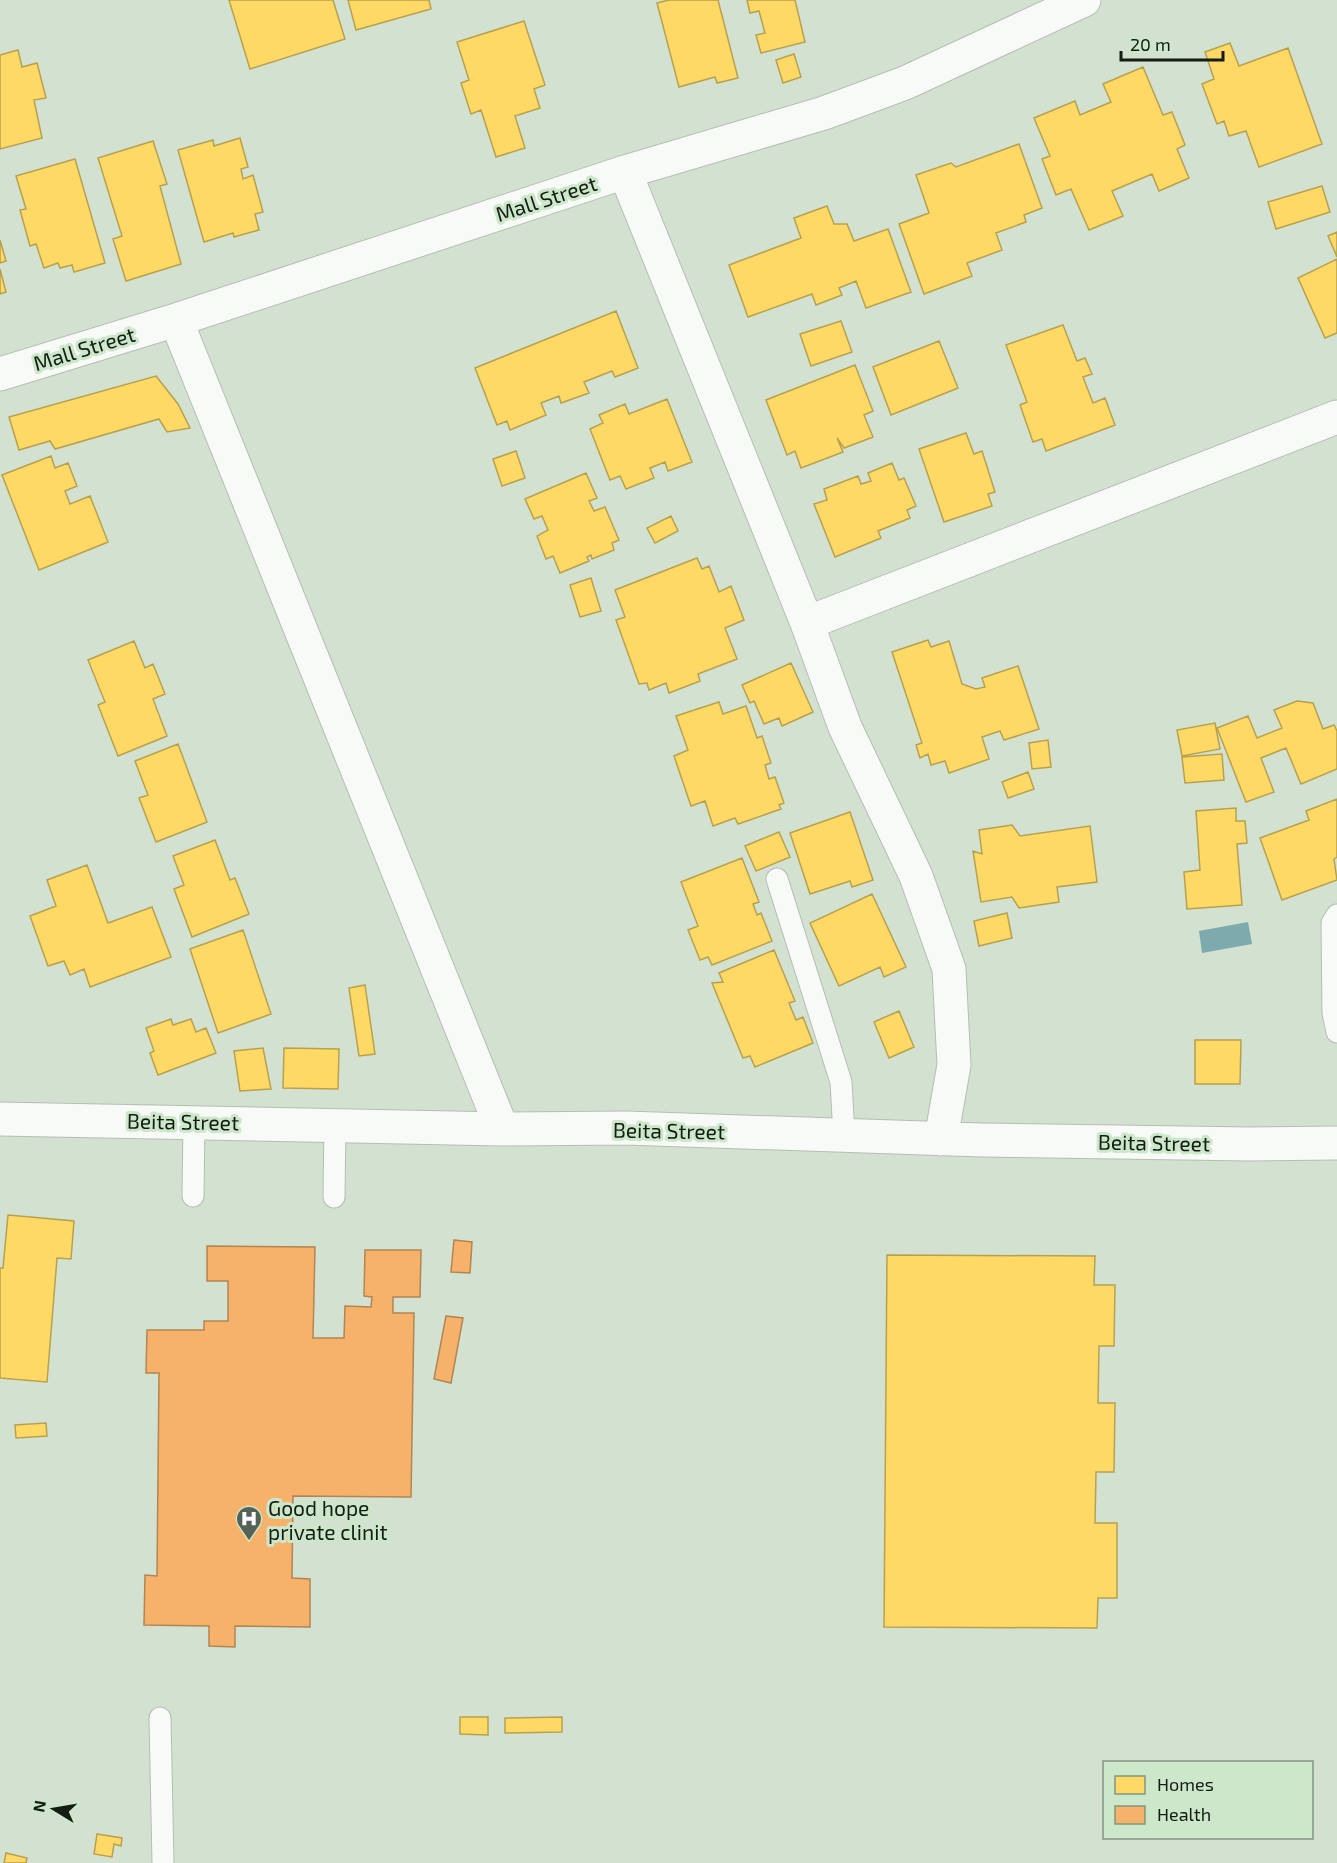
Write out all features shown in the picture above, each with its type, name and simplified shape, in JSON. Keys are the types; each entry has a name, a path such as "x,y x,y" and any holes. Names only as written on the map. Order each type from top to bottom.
{"street":[{"name":"Mall Street","path":"0,374 176,320 625,172 844,106 905,83 1084,0"},
{"path":"625,172 807,623 845,727 916,876 949,969 954,1065 941,1139"},
{"path":"176,320 502,1129"},
{"path":"807,623 1337,417"},
{"name":"Beita Street","path":"0,1119 194,1121 502,1129 626,1128 941,1139 1250,1144 1337,1143"}],"lane":[{"path":"777,879 842,1082 844,1135"},
{"path":"1337,915 1332,923 1333,1013 1337,1032"},
{"path":"193,1196 194,1121"},
{"path":"333,1197 335,1124"},
{"path":"160,1718 163,1863"}],"water":[{"path":"1248,922 1252,944 1202,953 1199,931"}],"building: Homes":[{"path":"229,0 333,0 345,39 250,69"},
{"path":"348,0 429,0 431,9 356,30"},
{"path":"669,0 718,0 738,78 717,83 715,77 679,87 657,3"},
{"path":"747,0 795,0 805,42 761,53 756,35 765,33 759,11 750,13"},
{"path":"524,21 545,85 534,89 540,108 515,116 525,148 496,157 481,110 471,114 461,83 469,80 457,42"},
{"path":"1230,43 1239,66 1288,48 1322,144 1259,167 1246,131 1229,136 1224,121 1217,124 1202,84 1214,79 1205,52"},
{"path":"18,50 22,67 37,63 46,98 34,100 42,138 0,149 0,55"},
{"path":"794,54 801,77 783,83 776,60"},
{"path":"1143,67 1163,115 1172,112 1185,145 1177,149 1189,178 1159,191 1152,174 1112,191 1123,216 1089,230 1071,189 1056,195 1042,159 1050,156 1034,118 1075,101 1080,115 1111,102 1103,84"},
{"path":"240,138 248,167 241,169 243,179 253,175 263,212 255,214 259,230 234,237 233,233 204,242 178,150 213,140 214,146"},
{"path":"153,141 167,184 160,186 181,264 126,281 113,239 122,236 98,158"},
{"path":"1019,144 1042,208 1024,215 1026,222 996,233 1002,250 967,263 972,276 924,294 899,224 929,213 916,175 951,163 956,167"},
{"path":"75,159 105,263 74,272 72,265 60,268 58,263 44,268 36,244 30,246 20,210 26,209 16,176"},
{"path":"1322,186 1330,212 1276,229 1268,202"},
{"path":"827,206 834,224 847,224 854,241 888,229 911,292 866,308 856,281 839,288 842,295 816,305 812,294 748,317 729,265 801,238 794,218"},
{"path":"1337,232 1337,257 1328,236"},
{"path":"0,240 6,261 0,263"},
{"path":"1337,259 1337,333 1325,338 1298,278"},
{"path":"0,269 6,292 0,294"},
{"path":"616,311 638,368 615,377 612,371 584,382 589,393 561,403 559,396 541,403 546,415 510,430 507,421 497,425 475,368"},
{"path":"841,321 852,352 811,366 800,334"},
{"path":"1063,325 1077,361 1085,358 1092,374 1083,377 1093,403 1105,398 1115,425 1046,451 1042,439 1033,442 1020,405 1027,402 1006,345"},
{"path":"939,341 958,388 891,415 873,367"},
{"path":"855,365 873,411 864,415 873,437 844,448 837,438 843,452 801,468 795,451 787,455 766,400"},
{"path":"156,376 178,404 190,428 167,432 159,419 55,449 50,441 19,450 9,417"},
{"path":"667,399 692,462 668,471 665,462 650,468 654,478 626,489 620,476 610,480 590,429 603,423 599,415 625,404 629,414"},
{"path":"966,433 974,454 982,451 995,492 988,494 992,506 944,522 919,449"},
{"path":"516,451 525,478 502,486 493,459"},
{"path":"51,456 55,468 68,463 77,486 65,491 70,504 90,496 108,542 39,570 2,475"},
{"path":"892,463 899,480 904,478 916,506 907,510 910,518 878,531 881,538 835,557 814,504 827,500 824,489 858,476 861,484 871,481 868,473"},
{"path":"586,473 597,498 589,501 594,511 605,507 619,540 612,543 614,550 592,559 591,555 587,557 589,561 560,573 553,556 546,559 537,536 548,530 542,516 534,519 525,499"},
{"path":"671,516 678,531 655,543 647,528"},
{"path":"697,558 702,569 709,566 719,592 731,586 744,620 725,628 737,659 698,674 700,681 669,693 666,683 649,690 647,683 639,684 616,620 625,617 615,590"},
{"path":"591,578 601,611 580,617 570,585"},
{"path":"928,640 931,647 949,641 962,684 976,689 985,687 982,678 1018,666 1039,729 1004,740 1000,731 982,737 989,759 949,773 945,761 931,765 928,754 920,758 916,745 922,743 892,652"},
{"path":"134,641 145,668 153,664 165,694 153,699 167,736 118,756 98,705 105,702 88,660"},
{"path":"791,663 813,712 782,726 779,718 764,724 754,701 750,703 742,685"},
{"path":"1297,701 1313,703 1323,729 1334,725 1337,731 1337,769 1301,784 1286,748 1261,758 1274,792 1246,802 1217,728 1248,716 1257,738 1282,728 1274,710"},
{"path":"719,702 723,714 746,706 757,738 762,736 771,763 765,765 769,779 775,777 784,803 779,805 781,809 738,824 735,818 713,826 705,801 691,806 674,756 688,750 676,716"},
{"path":"1215,723 1220,749 1182,756 1177,730"},
{"path":"1048,740 1051,767 1032,769 1029,743"},
{"path":"178,744 207,822 156,842 139,798 148,795 135,761"},
{"path":"1222,754 1224,780 1185,783 1182,757"},
{"path":"1028,772 1034,789 1008,798 1002,782"},
{"path":"1337,799 1337,857 1334,859 1337,880 1282,900 1260,838 1309,820 1306,811"},
{"path":"1236,808 1236,821 1245,821 1247,843 1237,844 1242,905 1187,909 1184,872 1200,870 1196,811"},
{"path":"850,812 873,880 852,887 850,881 810,894 790,833"},
{"path":"1012,825 1020,836 1090,826 1097,882 1057,887 1059,902 1019,908 1012,897 981,902 973,851 982,854 979,830"},
{"path":"779,832 790,857 756,871 745,846"},
{"path":"215,840 230,880 235,878 249,914 192,937 174,889 184,885 173,856"},
{"path":"742,858 759,902 753,904 757,915 761,913 772,941 712,965 708,957 700,960 688,930 698,926 681,882"},
{"path":"87,865 108,923 152,907 171,957 90,987 84,969 70,975 64,961 48,966 30,916 56,906 47,880"},
{"path":"872,894 906,967 884,977 880,967 839,986 810,923"},
{"path":"1007,913 1012,938 979,946 974,921"},
{"path":"243,930 271,1014 218,1033 190,949"},
{"path":"774,950 795,1001 789,1003 796,1020 803,1017 813,1043 755,1067 750,1056 743,1058 712,983 723,982 719,973"},
{"path":"365,985 375,1054 359,1056 349,988"},
{"path":"899,1011 914,1047 889,1058 874,1022"},
{"path":"171,1019 173,1025 191,1019 196,1032 206,1028 216,1053 158,1075 150,1053 154,1051 146,1028"},
{"path":"1195,1040 1241,1040 1240,1084 1195,1084"},
{"path":"263,1048 271,1089 240,1091 234,1051"},
{"path":"284,1048 339,1049 338,1089 283,1088"},
{"path":"8,1215 74,1221 71,1259 57,1258 47,1382 0,1378 0,1268 3,1268"},
{"path":"887,1255 1095,1256 1094,1285 1115,1285 1114,1346 1099,1346 1098,1403 1115,1403 1114,1472 1096,1472 1095,1523 1117,1523 1117,1598 1098,1598 1097,1628 884,1627"},
{"path":"46,1423 47,1436 16,1438 15,1425"},
{"path":"460,1717 488,1717 488,1735 460,1734"},
{"path":"562,1717 562,1732 505,1733 505,1718"},
{"path":"97,1834 122,1838 121,1846 114,1844 112,1857 94,1854"},
{"path":"6,1853 27,1858 26,1863 4,1863"}],"building: Health":[{"path":"454,1240 472,1242 470,1273 451,1272"},
{"path":"207,1246 315,1247 313,1338 344,1338 345,1306 371,1307 372,1297 364,1296 365,1250 421,1250 420,1297 393,1297 393,1313 414,1313 411,1497 293,1496 292,1578 310,1579 310,1627 235,1626 235,1647 209,1646 209,1626 144,1625 145,1575 157,1576 159,1373 146,1373 147,1330 204,1330 204,1321 228,1321 228,1281 207,1281"},
{"path":"446,1316 463,1318 451,1383 434,1379"}],"place":[{"name":"Good hope private clinit","path":"249,1542"}]}
